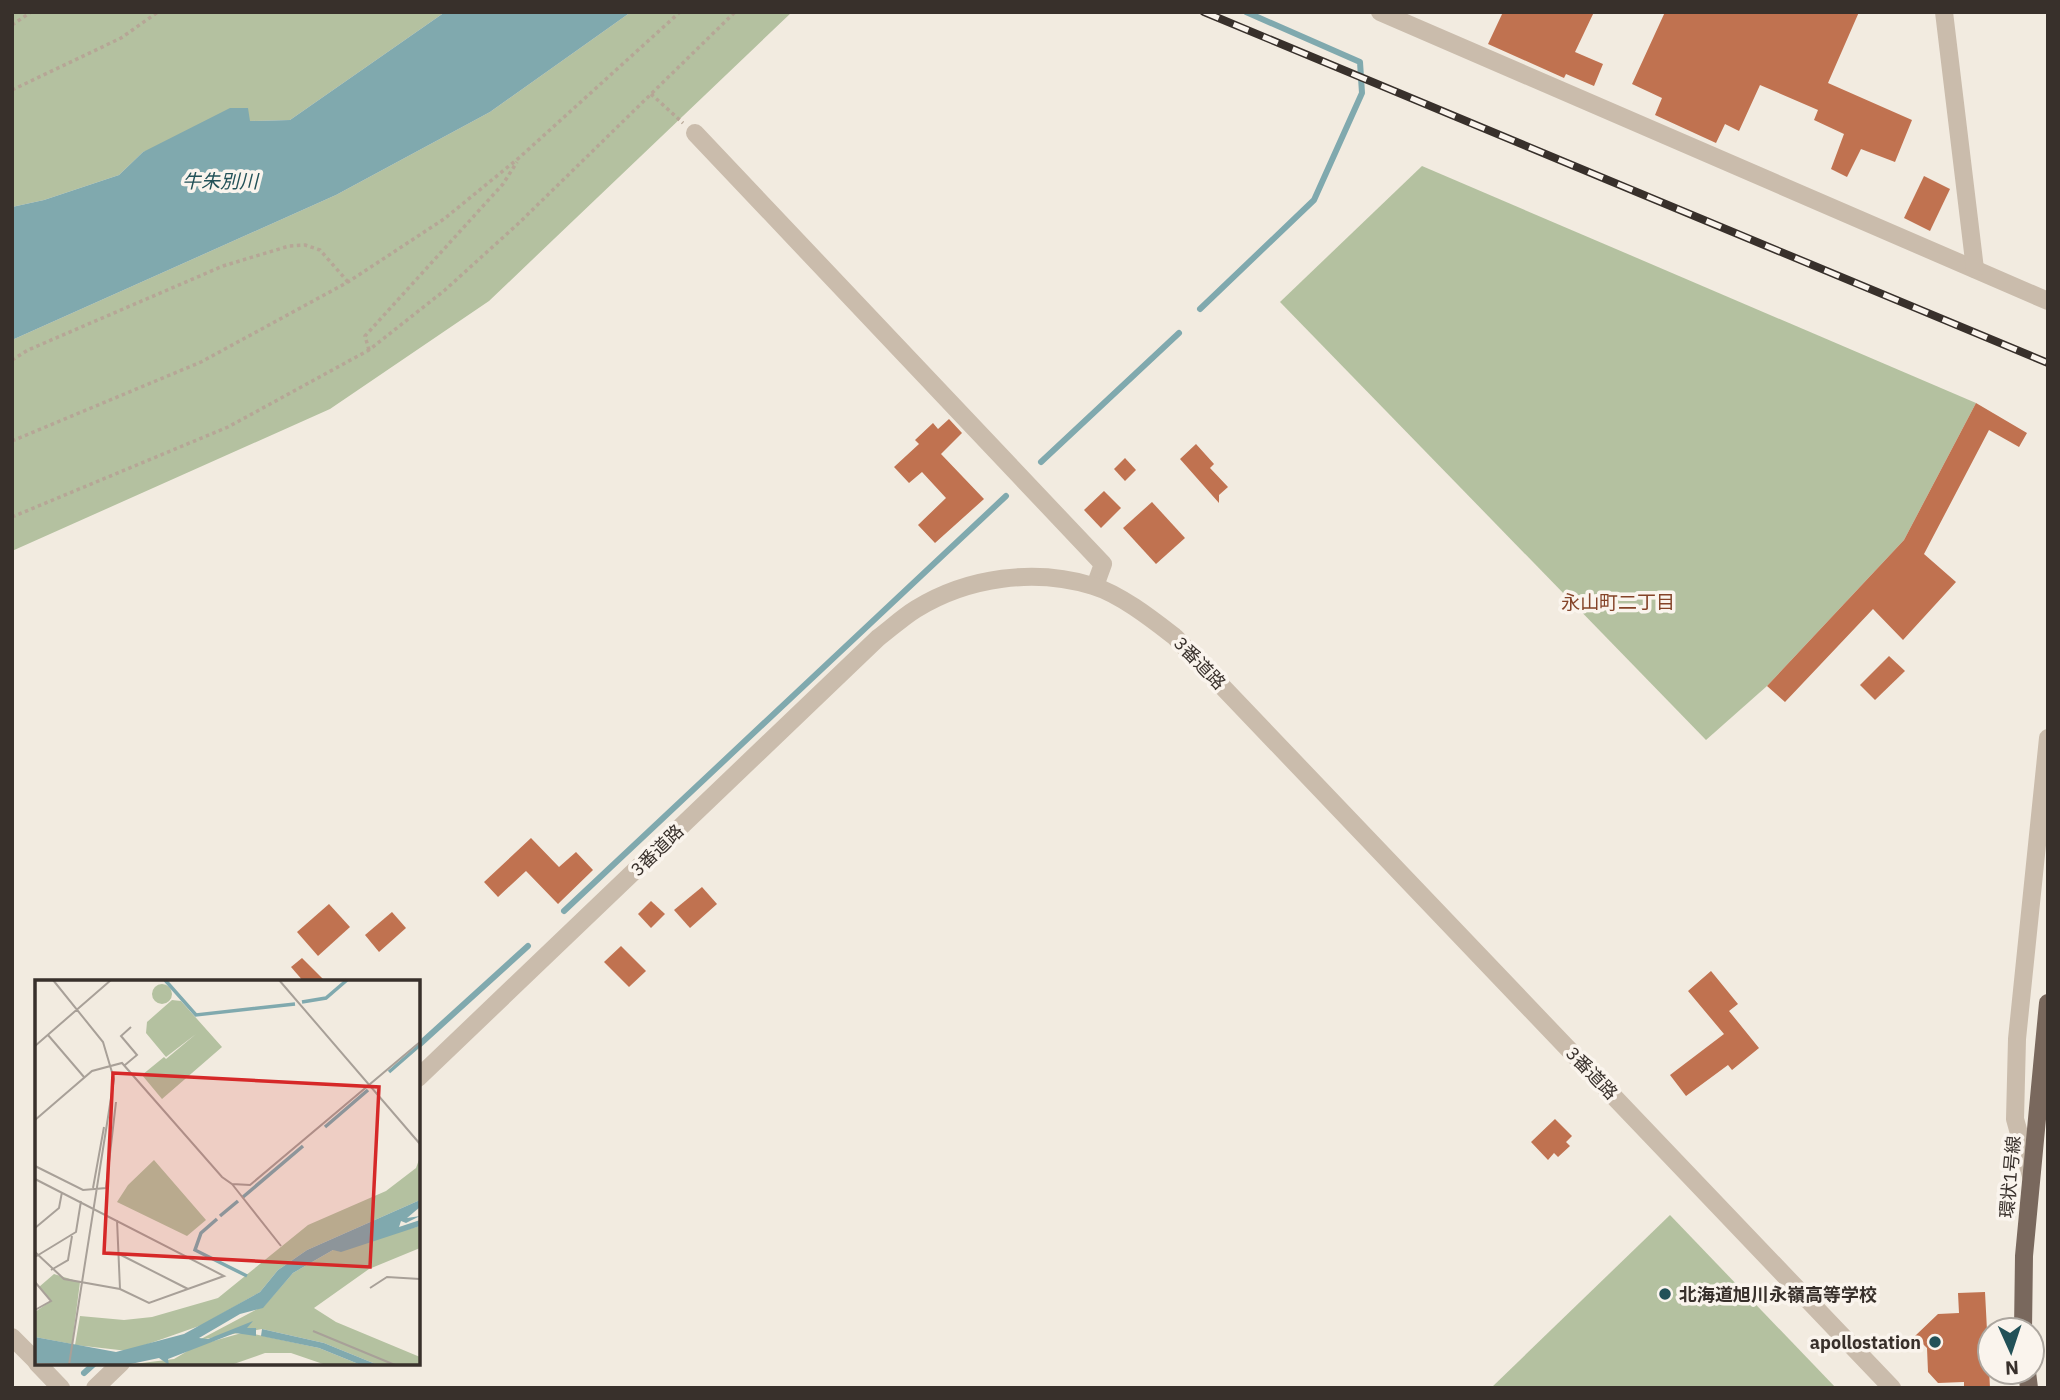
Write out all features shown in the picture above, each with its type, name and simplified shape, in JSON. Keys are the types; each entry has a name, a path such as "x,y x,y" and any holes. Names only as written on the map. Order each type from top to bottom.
{"main road":[{"name":"環状1号線","path":"2023,1316 2024,1256 2048,1003"}],"street":[{"path":"1380,12 2048,301"},
{"path":"1944,12 1975,269"},
{"path":"695,133 1103,564 1095,586"},
{"name":"3番道路","path":"420,1076 878,638 915,609 955,589 997,579 1043,577 1095,586 1139,610 1175,637 1892,1388"},
{"path":"2031,1177 2015,1119 2017,1039 2048,738"},
{"path":"12,1337 35,1361"},
{"path":"39,1365 61,1388"},
{"path":"95,1388 119,1365"}],"path":[{"path":"12,25 31,12"},
{"path":"12,90 121,38 158,12"},
{"path":"12,441 201,362 348,282 444,219 520,157 680,12"},
{"path":"12,517 228,427 369,350 464,273 734,12"},
{"path":"652,94 675,116"},
{"path":"369,350 365,336 503,184 520,157"},
{"path":"12,360 223,266 289,246 305,245 320,250 348,282"}],"green space":[{"path":"12,12 445,12 290,120 250,121 143,152 119,175 44,200 12,207"},
{"path":"631,12 792,12 489,301 330,409 12,551 12,340 336,195 490,112"},
{"path":"1422,166 1976,403 1904,540 1767,686 1706,740 1280,302"},
{"name":"北海道旭川永嶺高等学校","path":"1670,1215 1836,1388 1491,1388"}],"water":[{"name":"牛朱別川","path":"445,12 631,12 490,112 336,195 12,340 12,207 44,200 119,175 143,152 230,108 248,108 250,121 290,120"}],"building":[{"path":"1503,12 1594,12 1575,52 1603,64 1594,86 1566,74 1564,78 1488,44"},
{"path":"1665,12 1859,12 1828,83 1912,120 1895,162 1861,149 1847,177 1831,169 1844,134 1814,120 1818,110 1760,85 1739,131 1725,124 1716,143 1655,115 1662,98 1632,84"},
{"path":"1924,176 1950,189 1930,231 1904,218"},
{"path":"1976,403 2027,433 2019,447 1989,430 1924,554 1956,582 1903,640 1873,609 1785,702 1767,686 1904,540"},
{"path":"949,419 962,433 941,454 984,499 935,543 918,525 946,498 922,472 909,483 894,467 919,444 915,440 933,423 938,429"},
{"path":"1196,444 1214,464 1210,468 1228,487 1219,495 1219,503 1180,459"},
{"path":"1125,458 1136,470 1125,481 1114,469"},
{"path":"1104,491 1121,508 1101,528 1084,510"},
{"path":"1152,502 1185,538 1156,564 1123,528"},
{"path":"1889,656 1905,671 1875,700 1860,685"},
{"path":"531,838 559,867 576,852 593,870 558,904 526,871 498,897 484,882"},
{"path":"702,887 717,904 690,928 674,910"},
{"path":"651,901 665,914 651,928 638,914"},
{"path":"329,904 350,927 318,956 297,932"},
{"path":"392,912 406,928 379,952 365,935"},
{"path":"621,946 646,971 629,987 604,962"},
{"path":"302,958 324,980 302,980 291,967"},
{"path":"1711,971 1738,1004 1729,1011 1759,1048 1732,1070 1728,1065 1686,1096 1670,1075 1724,1034 1688,991"},
{"path":"1555,1119 1572,1136 1566,1142 1570,1146 1558,1157 1554,1153 1548,1160 1531,1142"},
{"name":"apollostation","path":"1985,1292 1986,1316 1976,1316 1976,1386 1990,1388 1964,1388 1964,1382 1938,1383 1928,1372 1927,1348 1915,1336 1938,1314 1959,1313 1958,1293"}],"waterway":[{"path":"1200,309 1314,200 1362,93 1360,62 1246,12"},
{"path":"1041,462 1179,333"},
{"path":"564,911 1006,496"},
{"path":"420,1044 528,946"},
{"path":"84,1373 93,1365"}],"railway":[{"path":"1204,12 2048,363"}],"place":[{"name":"北海道旭川永嶺高等学校","path":"1665,1294"},
{"name":"apollostation","path":"1935,1342"}],"district":[{"name":"永山町二丁目","path":"1618,602"}]}
